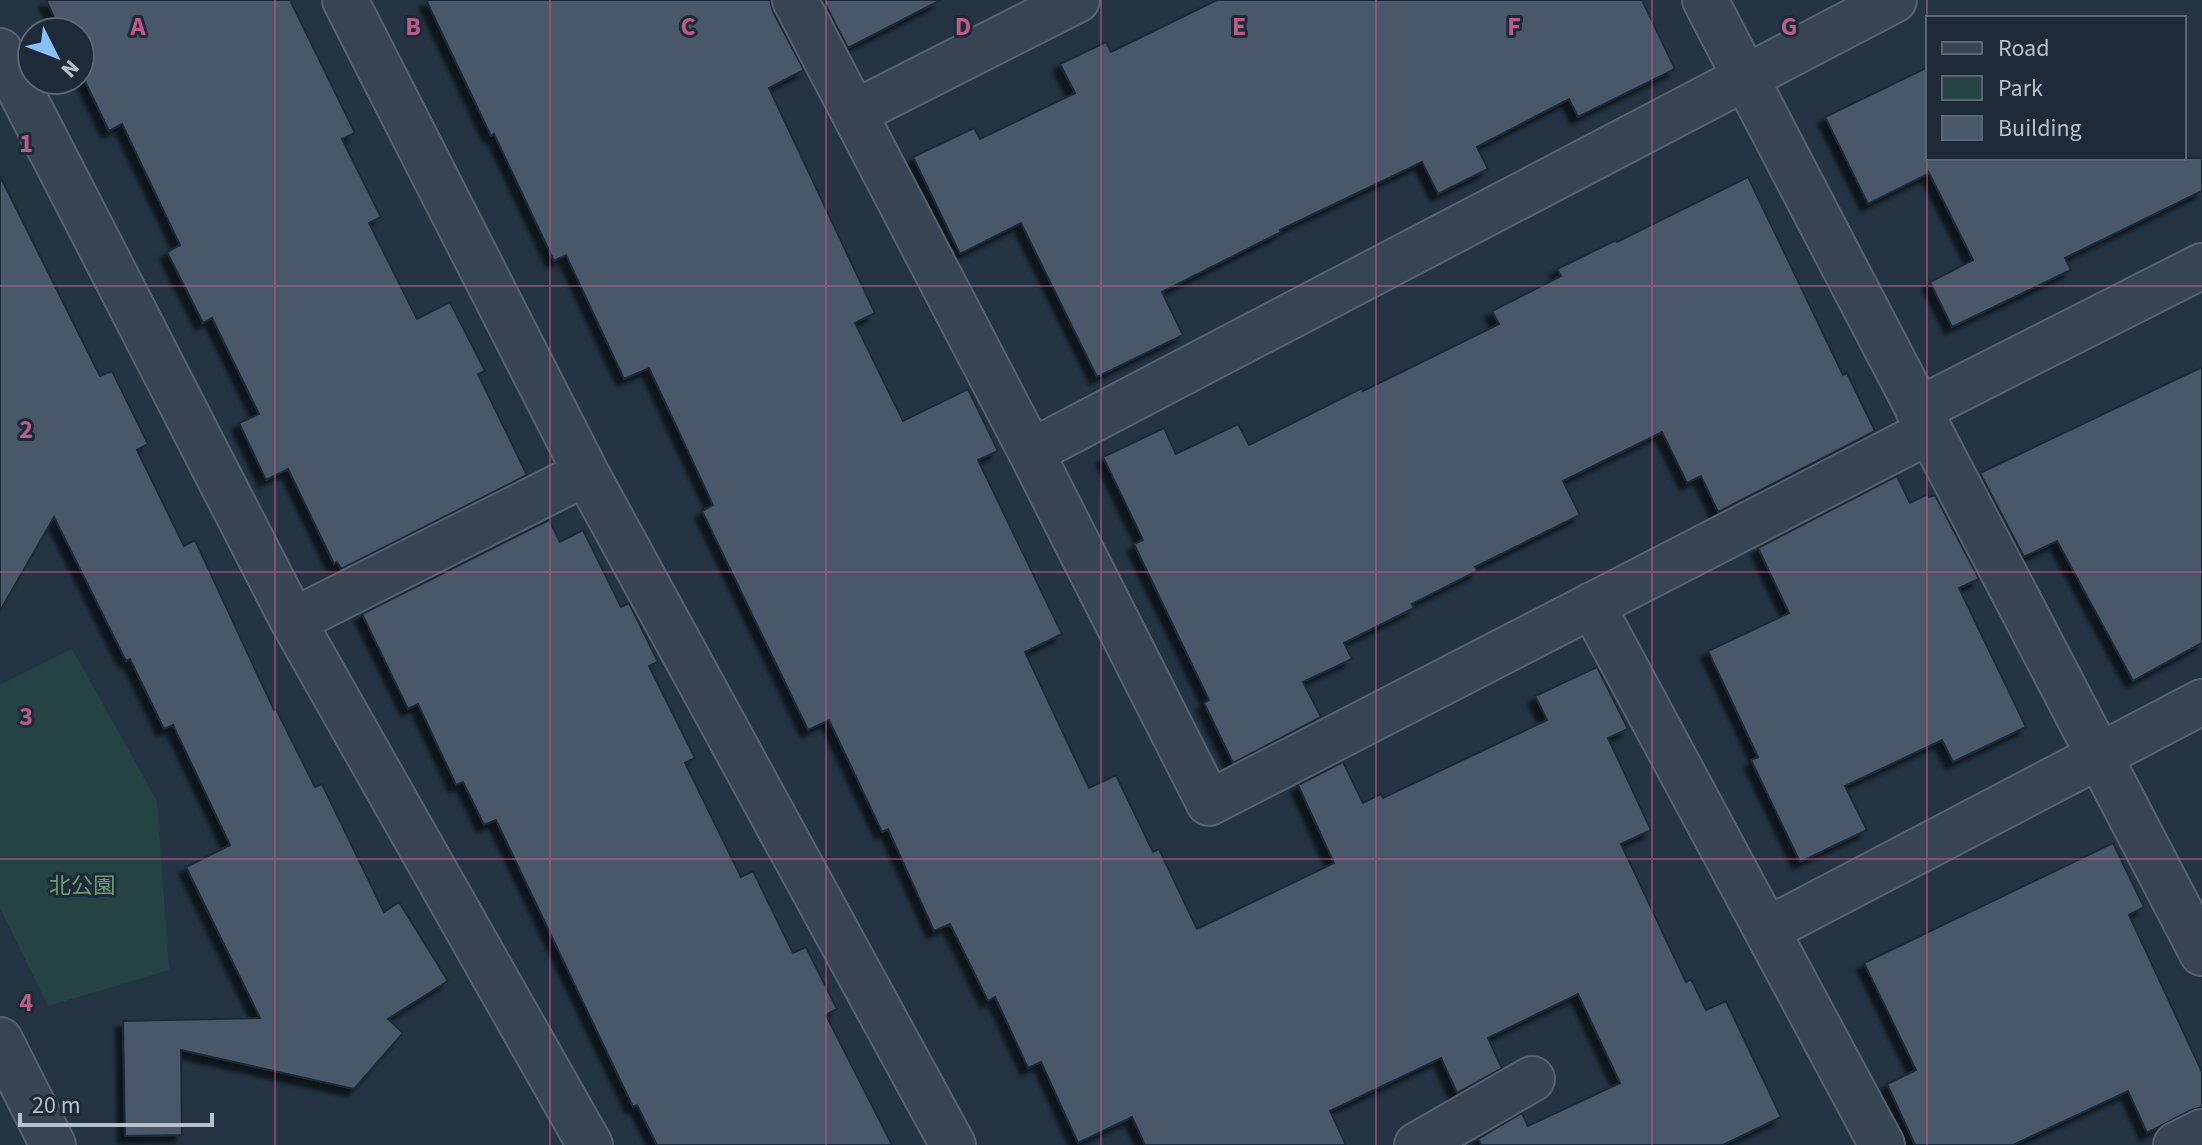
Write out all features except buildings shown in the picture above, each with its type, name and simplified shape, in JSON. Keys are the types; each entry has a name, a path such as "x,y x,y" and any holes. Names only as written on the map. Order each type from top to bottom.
{"street":[{"path":"345,0 586,473 953,1145"},
{"path":"795,0 1031,452 1209,803 1592,605 2202,266"},
{"path":"854,113 1077,0"},
{"path":"1705,0 2202,953"},
{"path":"1031,452 1894,0"},
{"path":"0,51 293,621 590,1145"},
{"path":"293,621 586,473"},
{"path":"1592,605 1882,1145"},
{"path":"1767,930 2202,702"},
{"path":"0,1040 53,1145"},
{"path":"1417,1145 1532,1079"},
{"path":"2176,1145 2202,1132"}],"green space":[{"name":"北公園","path":"72,649 157,801 169,970 48,1006 0,908 0,685"}]}
